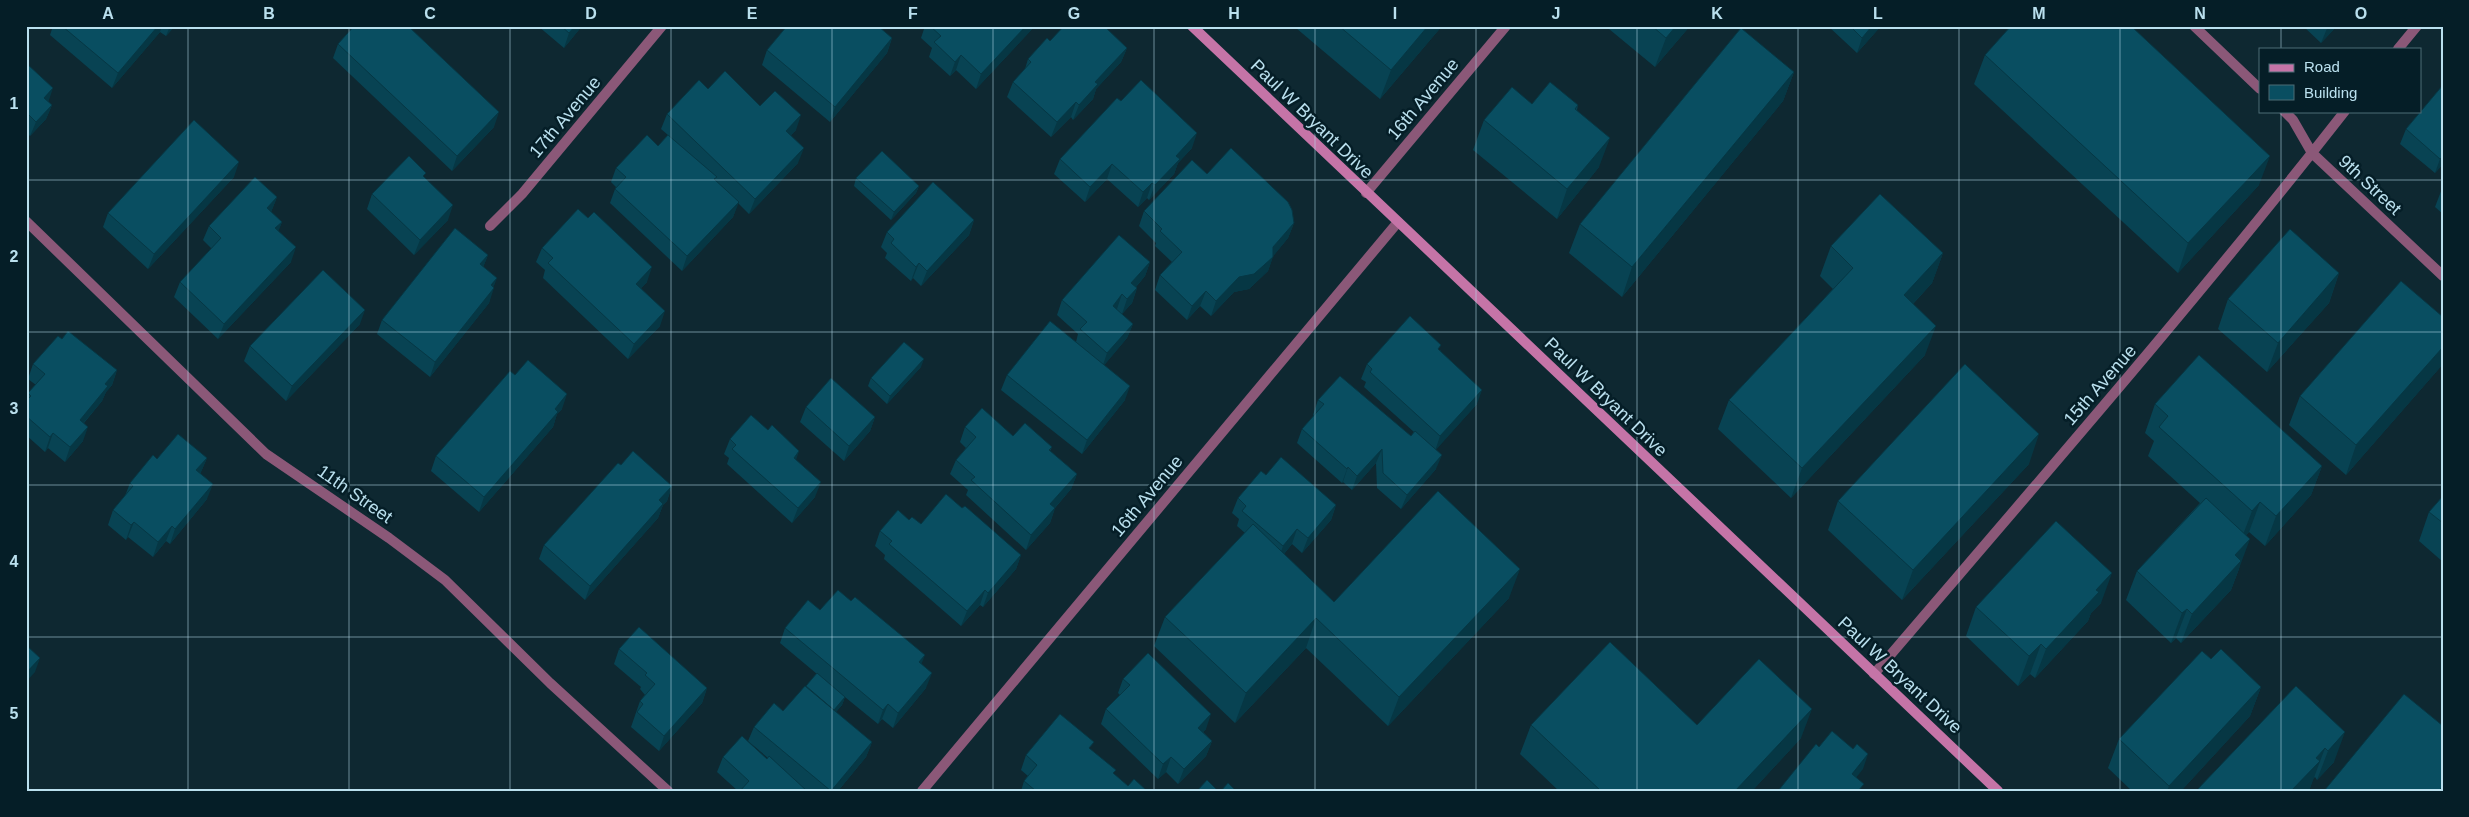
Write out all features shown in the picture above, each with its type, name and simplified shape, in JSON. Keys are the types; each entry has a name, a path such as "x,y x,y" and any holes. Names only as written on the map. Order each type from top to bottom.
{"street":[{"name":"17th Avenue","path":"490,226 522,194 662,26"},
{"name":"Paul W Bryant Drive","path":"1192,26 1998,791"},
{"name":"16th Avenue","path":"1366,193 1506,26"},
{"path":"2194,26 2259,88"},
{"path":"2399,48 2417,26"},
{"name":"9th Street","path":"2285,112 2293,120 2312,153 2443,276"},
{"name":"15th Avenue","path":"1874,674 2164,336 2344,112"},
{"name":"11th Street","path":"26,221 266,454 381,532 445,580 550,683 668,791"},
{"name":"16th Avenue","path":"922,791 1398,222"}],"building":[{"path":"62,26 158,26 118,73"},
{"path":"354,26 408,26 499,112 457,156 338,44"},
{"path":"561,26 575,26 569,33"},
{"path":"787,26 878,26 892,38 835,107 767,50"},
{"path":"930,26 1026,26 981,74 961,55 955,62 934,42 941,36"},
{"path":"1064,26 1104,26 1127,48 1095,82 1098,84 1079,105 1076,102 1057,122 1013,82 1031,62 1028,59 1047,38 1050,41"},
{"path":"1339,26 1428,26 1391,70"},
{"path":"1652,26 1676,26 1666,38"},
{"path":"1850,26 1872,26 1862,38"},
{"path":"2011,26 2131,26 2270,156 2188,243 1985,55"},
{"path":"1741,28 1794,72 1632,267 1580,224"},
{"path":"26,63 53,88 44,98 52,105 36,122 29,115 26,117"},
{"path":"725,71 760,106 775,91 801,115 786,131 804,148 755,199 667,114 699,80 708,89"},
{"path":"1141,80 1197,133 1176,156 1180,159 1155,185 1152,183 1143,192 1112,164 1090,187 1060,159 1117,98 1121,101"},
{"path":"1550,82 1578,105 1575,109 1610,138 1567,189 1484,120 1512,87 1532,104"},
{"path":"2443,85 2443,156 2440,159 2406,129"},
{"path":"194,120 239,162 154,254 108,213"},
{"path":"647,135 658,146 668,135 717,177 714,179 739,202 687,256 615,189 626,177 616,168"},
{"path":"1231,148 1288,202 1292,210 1294,223 1273,247 1273,257 1254,274 1239,277 1216,301 1206,291 1192,306 1160,275 1182,252 1160,231 1162,229 1144,211 1192,160 1207,174"},
{"path":"882,151 919,186 894,212 856,178"},
{"path":"409,156 426,173 423,176 453,205 420,240 372,194"},
{"path":"255,177 277,197 267,208 282,222 275,228 296,247 224,324 180,282 221,238 209,226"},
{"path":"933,182 974,220 927,271 919,263 916,267 891,243 894,239 887,232"},
{"path":"1880,194 1943,253 1904,295 1936,326 1802,468 1729,400 1853,268 1831,246"},
{"path":"578,209 588,218 594,212 652,267 636,284 665,311 634,344 548,263 553,258 542,248"},
{"path":"455,228 488,255 480,264 497,278 491,285 494,288 435,362 382,320"},
{"path":"2290,229 2339,273 2278,343 2228,299"},
{"path":"1119,235 1150,262 1131,283 1137,288 1127,299 1122,294 1113,306 1133,324 1107,353 1080,329 1087,322 1062,300"},
{"path":"323,270 365,310 292,386 250,346"},
{"path":"2401,281 2443,317 2443,347 2356,445 2300,396"},
{"path":"1410,316 1441,345 1438,349 1482,390 1440,436 1370,372 1372,369 1367,364"},
{"path":"1050,321 1130,386 1087,440 1007,375"},
{"path":"68,331 117,370 105,384 108,386 80,420 88,427 70,447 53,433 50,437 26,416 26,401 31,396 28,393 45,374 33,364 58,336 62,339"},
{"path":"904,342 924,359 890,396 871,378"},
{"path":"2199,355 2322,466 2276,516 2260,502 2252,511 2159,427 2168,416 2155,404"},
{"path":"528,360 567,394 555,409 558,412 484,497 436,456 510,371 515,375"},
{"path":"1965,364 2039,434 1913,570 1838,501"},
{"path":"1340,376 1411,436 1415,431 1442,455 1407,495 1383,473 1382,449 1357,476 1302,429 1324,404 1318,400"},
{"path":"831,378 875,417 849,446 806,407"},
{"path":"982,408 1013,436 1025,423 1052,447 1049,450 1077,474 1050,504 1055,508 1031,535 971,480 975,477 956,460 976,437 965,427"},
{"path":"751,415 768,430 772,425 799,451 794,458 821,482 798,508 732,449 736,445 730,439"},
{"path":"178,434 207,458 196,470 213,484 175,529 172,526 158,542 134,522 131,525 113,510 133,486 130,483 153,455 157,459"},
{"path":"633,451 672,486 659,500 663,504 590,586 544,545 618,463 621,465"},
{"path":"1281,457 1336,505 1308,538 1297,529 1283,546 1242,511 1246,506 1238,498 1261,471 1266,475"},
{"path":"1438,491 1520,569 1399,697 1316,618 1246,693 1165,617 1253,524 1334,602"},
{"path":"946,494 962,508 965,506 1021,555 988,593 985,590 967,611 889,544 892,541 880,531 898,510 909,520 912,517 921,524"},
{"path":"2443,496 2443,523 2429,512"},
{"path":"2206,498 2250,539 2235,555 2241,561 2192,614 2187,609 2182,613 2137,571"},
{"path":"2056,521 2112,573 2096,590 2099,592 2046,649 2041,644 2029,656 1976,607"},
{"path":"838,590 851,601 855,597 925,655 919,662 932,673 898,713 888,704 883,710 785,628 808,600 820,610"},
{"path":"639,627 707,688 664,736 637,712 643,704 640,701 655,684 645,675 647,673 619,649"},
{"path":"1610,642 1697,725 1759,659 1812,709 1735,791 1601,791 1531,725"},
{"path":"26,645 40,658 26,673"},
{"path":"2221,649 2261,687 2169,786 2119,739 2202,651 2211,659"},
{"path":"1148,653 1211,714 1198,728 1212,741 1184,769 1171,757 1163,764 1106,709 1130,685 1123,679"},
{"path":"817,673 845,697 834,710 806,686"},
{"path":"805,686 872,742 831,791 754,727 774,703 783,711"},
{"path":"2296,686 2345,732 2328,751 2325,748 2316,758 2320,761 2291,791 2196,791"},
{"path":"2404,694 2443,726 2443,786 2438,791 2324,791"},
{"path":"1060,714 1094,742 1089,748 1116,770 1113,773 1128,786 1134,779 1146,790 1036,791 1024,781 1037,765 1026,755"},
{"path":"1832,731 1853,749 1857,744 1868,754 1852,774 1864,784 1858,791 1778,791 1816,744 1819,747"},
{"path":"742,736 767,759 769,756 807,791 740,791 749,781 723,757"},
{"path":"1207,780 1218,791 1197,791"},
{"path":"1228,783 1236,791 1221,791"}]}
